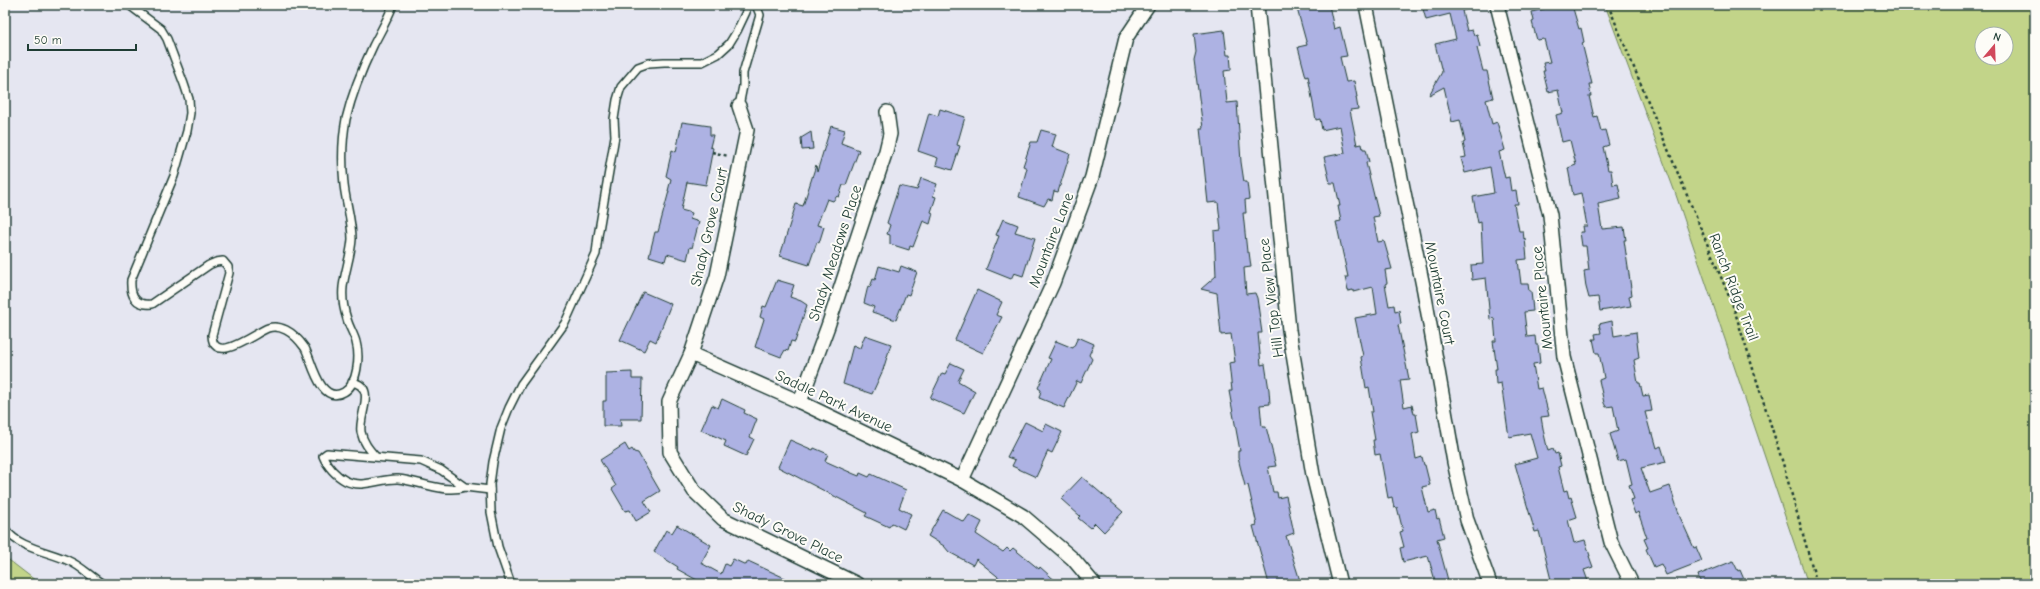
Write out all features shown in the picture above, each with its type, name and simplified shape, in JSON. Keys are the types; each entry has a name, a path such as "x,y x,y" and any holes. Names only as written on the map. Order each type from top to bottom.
{"street":[{"name":"Mountaire Lane","path":"962,480 1053,283 1092,177 1126,38 1148,5"},
{"name":"Hill Top View Place","path":"1257,5 1289,330 1313,475 1340,584"},
{"name":"Mountaire Court","path":"1366,5 1424,291 1454,462 1467,520 1490,584"},
{"name":"Mountaire Place","path":"1497,5 1550,215 1564,357 1611,542 1632,584"},
{"name":"Shady Grove Court","path":"691,354 717,276 747,130 739,106"},
{"name":"Shady Meadows Place","path":"800,402 828,326 886,151 890,134 887,112"},
{"name":"Saddle Park Avenue","path":"691,354 800,402 962,480 1023,516 1073,559 1094,584"},
{"name":"Shady Grove Place","path":"691,354 669,402 670,452 694,492 723,519 857,584"}],"lane":[{"path":"129,5 161,29 167,39 189,99 190,113 187,131 174,176 131,280 130,291 132,297 140,304 152,304 209,265 216,262 223,262 228,267 229,273 212,335 212,341 215,345 220,347 232,347 269,328 282,328 296,337 305,348 321,386 328,392 336,394 343,393 350,387 357,365 356,343 347,320 343,288 352,240 344,185 343,150 346,121 352,99 366,62 392,5"},
{"path":"511,584 498,547 491,512 490,490 493,462 508,408 521,384 565,323 596,254 615,136 614,119 621,87 638,67 650,63 702,62 718,54 729,44 737,31 746,12 746,5"},
{"path":"739,106 743,86 743,73 760,15 756,5"},
{"path":"352,382 359,384 364,388 366,397 361,422 361,433 365,443 375,456"},
{"path":"465,487 431,464 421,461 327,453 323,456 332,471 346,481 355,484 396,479 444,488 458,489 465,487 490,490"},
{"path":"5,529 10,536 30,547 71,562 103,584"}],"path":[{"name":"Ranch Ridge Trail","path":"1608,5 1733,306 1782,460 1817,584"},
{"path":"712,152 728,156"}],"green space":[{"path":"1605,5 2035,5 2035,584 1808,584 1676,195"},
{"path":"5,557 40,584 5,584"}],"building":[{"path":"1296,5 1329,5 1334,29 1340,27 1347,56 1340,57 1346,82 1354,81 1357,97 1358,109 1350,110 1357,145 1362,144 1363,149 1366,149 1369,162 1366,163 1379,216 1373,217 1378,242 1384,241 1392,269 1385,270 1387,283 1385,284 1389,306 1394,305 1395,311 1399,310 1401,324 1398,325 1409,379 1400,380 1404,407 1412,405 1414,414 1416,414 1419,432 1412,434 1416,459 1422,457 1430,485 1422,487 1428,512 1435,510 1437,519 1439,518 1444,537 1437,539 1449,584 1436,584 1428,556 1403,562 1400,548 1404,547 1400,532 1403,531 1397,507 1394,508 1392,497 1388,498 1380,454 1375,455 1373,440 1375,440 1370,412 1373,412 1369,387 1366,388 1361,357 1363,356 1355,318 1377,314 1373,287 1353,292 1353,290 1348,291 1345,277 1348,277 1336,222 1341,221 1338,206 1340,206 1335,183 1330,183 1324,157 1345,153 1340,126 1322,130 1320,119 1316,120 1308,76 1306,77 1298,47 1307,45"},
{"path":"1422,5 1471,5 1471,8 1462,11 1467,31 1472,30 1474,35 1477,34 1480,47 1477,48 1483,71 1487,71 1493,98 1486,100 1492,124 1497,122 1505,150 1499,152 1505,178 1509,177 1511,191 1516,190 1518,204 1514,204 1519,231 1523,231 1524,239 1525,238 1527,259 1518,260 1521,284 1528,284 1529,291 1531,291 1533,311 1524,312 1527,337 1535,336 1536,345 1538,345 1540,363 1533,364 1537,389 1542,388 1549,416 1541,417 1544,434 1548,451 1553,449 1555,454 1558,453 1561,466 1558,467 1564,491 1567,490 1569,498 1571,497 1577,517 1568,520 1574,543 1585,540 1590,556 1593,567 1584,570 1589,584 1552,584 1539,531 1535,532 1519,478 1515,464 1537,458 1530,433 1509,437 1501,383 1496,384 1495,369 1497,369 1493,341 1496,341 1494,318 1490,319 1486,278 1472,280 1471,265 1483,264 1481,222 1478,223 1473,197 1494,193 1490,167 1465,173 1461,158 1466,157 1463,143 1465,142 1460,120 1452,122 1444,87 1429,95 1442,72 1435,44 1456,39 1450,14 1426,20"},
{"path":"1559,5 1572,5 1579,29 1581,28 1584,42 1582,43 1592,84 1589,84 1591,96 1589,96 1594,117 1597,116 1601,131 1605,130 1609,145 1603,147 1608,170 1611,170 1613,185 1618,184 1621,199 1598,204 1602,229 1624,227 1626,240 1624,240 1632,295 1629,296 1631,306 1600,311 1598,297 1589,298 1586,287 1584,271 1589,270 1586,246 1582,246 1580,232 1584,232 1583,226 1587,226 1581,193 1573,195 1568,168 1576,165 1570,140 1562,142 1556,115 1563,113 1558,90 1548,92 1543,71 1545,71 1543,63 1550,62 1544,39 1537,40 1532,22 1534,21 1532,12"},
{"path":"1224,30 1227,55 1230,55 1231,66 1231,70 1224,71 1227,103 1237,102 1241,162 1244,182 1247,182 1249,199 1245,200 1246,213 1243,213 1247,252 1249,252 1251,267 1244,268 1246,294 1255,293 1257,298 1262,333 1258,333 1261,365 1265,364 1269,390 1270,404 1260,405 1262,427 1266,427 1276,466 1268,467 1273,492 1277,492 1278,498 1286,496 1294,533 1286,536 1301,584 1269,584 1253,526 1257,525 1248,485 1245,486 1238,458 1238,451 1240,451 1229,391 1232,391 1229,363 1235,362 1231,334 1221,335 1217,293 1201,289 1216,276 1214,231 1221,230 1218,202 1208,203 1200,128 1203,128 1194,60 1196,52 1194,34"},
{"path":"940,109 965,117 957,145 960,146 952,170 936,165 938,158 918,151 929,113 938,116"},
{"path":"682,122 710,126 710,135 713,135 710,147 713,148 706,185 687,182 681,210 692,213 690,219 699,222 687,260 667,254 665,261 649,256 655,232 658,232 669,191 671,179 666,176 672,150 676,152"},
{"path":"831,126 845,130 841,143 859,150 846,185 843,185 839,197 837,196 833,201 827,199 817,225 824,227 819,243 817,242 809,265 780,256 796,204 803,206 816,165 817,172"},
{"path":"1041,130 1056,134 1052,147 1070,154 1058,192 1054,191 1052,200 1048,199 1044,206 1019,197 1027,168 1023,166 1031,142 1037,142"},
{"path":"811,132 813,149 802,150 801,138"},
{"path":"921,178 937,184 933,196 936,197 931,212 933,213 930,224 923,221 913,247 910,246 909,250 890,244 890,235 887,234 890,225 887,223 899,186 917,190"},
{"path":"1003,219 1018,225 1015,232 1035,238 1023,276 1014,273 1011,279 986,269 999,236 996,235"},
{"path":"879,266 899,272 901,266 917,272 909,295 906,294 896,320 872,312 874,307 864,303 868,286 870,287 873,279 875,280"},
{"path":"777,280 794,285 790,297 807,305 795,342 791,341 788,351 785,350 781,357 755,347 764,319 760,317 763,306 766,307"},
{"path":"977,290 1002,302 996,315 1002,317 983,353 955,340"},
{"path":"643,292 671,304 656,342 650,339 644,351 620,340"},
{"path":"1612,321 1614,336 1636,332 1639,358 1634,360 1638,383 1640,383 1643,396 1649,395 1652,411 1645,412 1651,434 1653,434 1657,448 1661,446 1666,462 1641,468 1650,493 1670,486 1680,517 1694,548 1696,547 1702,561 1666,575 1661,564 1654,567 1646,549 1648,548 1644,539 1647,538 1638,512 1635,514 1630,500 1634,499 1629,485 1632,484 1626,459 1618,461 1610,434 1618,431 1613,406 1606,407 1604,403 1599,380 1604,378 1599,353 1596,353 1593,339 1596,339 1595,334 1601,333 1599,324"},
{"path":"865,335 891,344 883,370 872,394 843,384 853,345 860,348"},
{"path":"1078,337 1094,344 1089,355 1092,359 1081,383 1077,381 1064,408 1039,398 1041,390 1038,388 1051,359 1048,358 1056,341 1073,348"},
{"path":"951,363 964,369 958,381 975,391 964,413 930,398 942,373 945,374"},
{"path":"632,372 632,379 642,379 641,419 620,419 621,426 603,426 603,401 606,401 606,373"},
{"path":"722,399 745,410 744,413 757,419 750,437 754,439 746,456 724,446 726,441 701,430 712,405 718,408"},
{"path":"1025,422 1043,431 1046,424 1062,432 1052,453 1048,451 1036,477 1012,466 1015,460 1007,457"},
{"path":"790,440 813,450 814,448 828,454 825,461 854,474 859,476 860,473 869,477 871,474 906,490 899,508 911,514 904,529 892,523 889,527 865,516 867,513 778,467"},
{"path":"625,444 629,451 632,449 634,452 638,453 660,491 644,501 651,512 636,521 630,510 625,511 612,489 616,486 600,460"},
{"path":"1082,477 1123,512 1104,532 1095,523 1090,528 1078,518 1080,516 1061,499"},
{"path":"943,510 964,522 969,515 982,522 976,534 1003,552 1007,548 1010,551 1013,548 1039,569 1040,567 1059,584 1007,584 976,559 973,565 949,552 944,546 928,536"},
{"path":"677,525 711,545 701,563 721,574 725,564 729,566 733,559 746,565 748,561 798,584 704,584 677,569 678,567 654,552 666,530 672,533"},
{"path":"1733,561 1738,571 1740,570 1746,584 1701,584 1698,575"}]}
